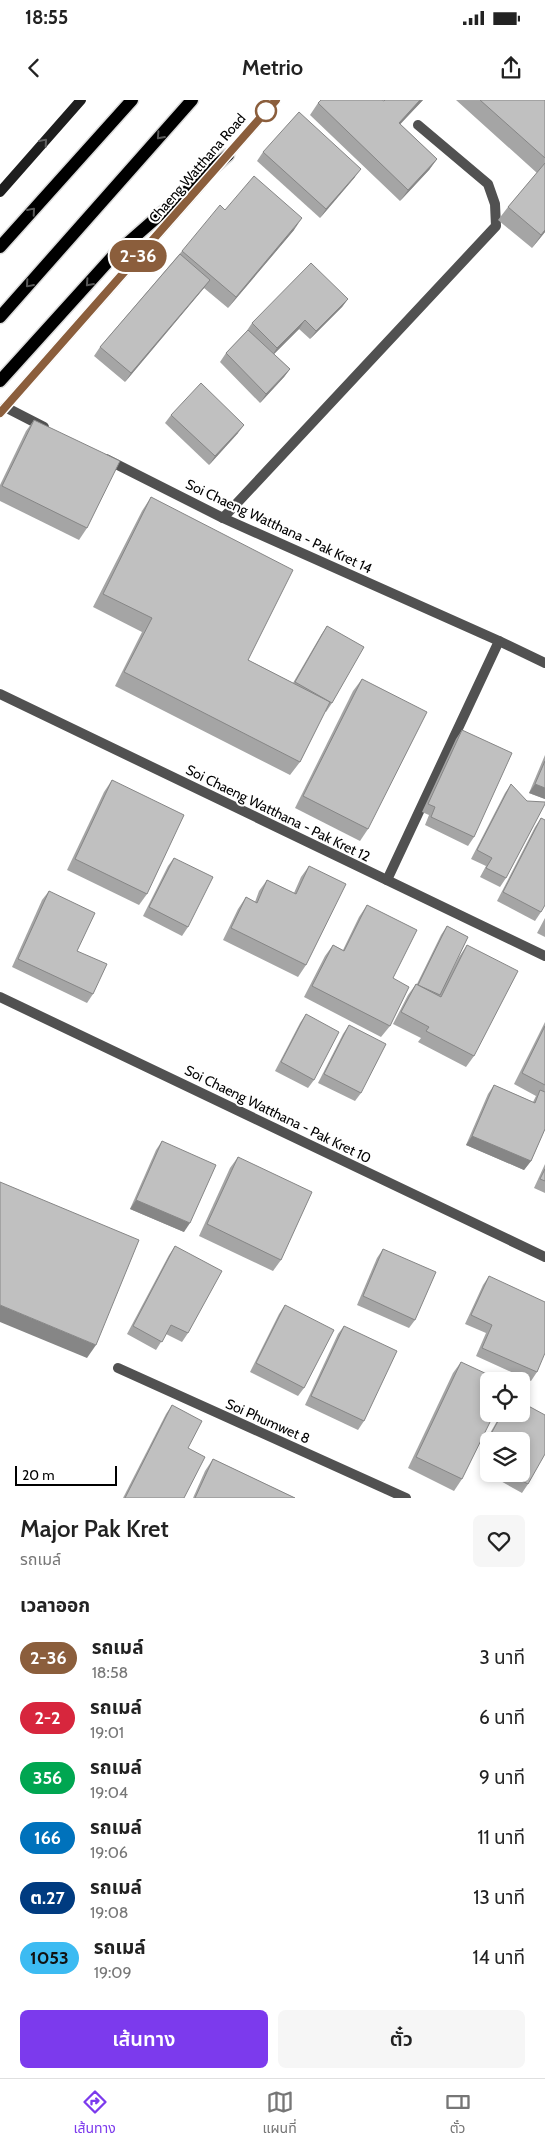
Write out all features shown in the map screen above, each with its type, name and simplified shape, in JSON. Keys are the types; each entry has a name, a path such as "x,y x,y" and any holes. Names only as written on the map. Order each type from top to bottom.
{"main road":[{"path":"0,192 81,100"},
{"path":"0,247 132,100"},
{"path":"0,317 192,100"},
{"name":"Chaeng Watthana Road","path":"2,410 276,100"},
{"path":"0,382 114,255 228,155"}],"street":[{"path":"223,518 496,226 494,204 488,184 418,125"},
{"path":"2,410 57,434"},
{"name":"Soi Chaeng Watthana - Pak Kret 14","path":"92,452 223,518 545,663"},
{"path":"387,880 499,641"},
{"name":"Soi Chaeng Watthana - Pak Kret 12","path":"0,694 545,956"},
{"name":"Soi Chaeng Watthana - Pak Kret 10","path":"0,997 545,1257"},
{"name":"Soi Phumwet 8","path":"118,1368 406,1498"}],"building":[{"path":"321,100 420,100 399,123 437,159 408,190 318,103"},
{"path":"480,100 545,100 545,158"},
{"path":"299,112 361,169 326,209 263,152"},
{"path":"545,163 545,230 541,235 508,207"},
{"path":"254,176 302,218 236,297 182,251 220,205 225,210"},
{"path":"180,254 210,280 131,373 100,347"},
{"path":"311,263 348,299 316,331 305,320 277,348 252,323"},
{"path":"248,330 290,369 266,394 226,353"},
{"path":"201,383 244,425 215,456 171,415"},
{"path":"34,420 120,461 87,528 2,486"},
{"path":"151,497 293,570 248,660 330,702 300,762 124,672 152,618 103,594"},
{"path":"327,626 364,647 332,703 295,682"},
{"path":"362,679 427,712 368,829 303,796"},
{"path":"462,730 512,753 474,837 431,817 435,807 428,804"},
{"path":"545,761 545,788 535,784"},
{"path":"112,780 184,815 147,894 75,859"},
{"path":"511,784 527,801 545,802 545,804 506,878 486,868 492,858 477,850"},
{"path":"541,818 545,820 545,905 541,912 503,892"},
{"path":"174,858 213,877 188,927 149,907"},
{"path":"309,866 346,884 306,965 231,928 246,897 257,903 267,880 296,894"},
{"path":"49,891 95,913 77,951 107,964 93,994 18,959"},
{"path":"367,905 417,930 393,978 409,987 390,1026 312,986 333,945 344,951"},
{"path":"447,926 468,937 440,995 418,985"},
{"path":"467,945 518,971 474,1056 426,1031 429,1027 401,1012 416,984 441,997"},
{"path":"306,1014 339,1032 314,1080 281,1062"},
{"path":"349,1025 386,1044 361,1093 324,1074"},
{"path":"545,1026 545,1085 522,1073"},
{"path":"494,1085 535,1103 540,1090 545,1092 545,1129 531,1161 472,1136"},
{"path":"162,1141 216,1165 190,1223 136,1200"},
{"path":"238,1157 312,1192 281,1260 207,1224"},
{"path":"545,1169 545,1181 540,1179"},
{"path":"0,1182 139,1240 96,1345 0,1305"},
{"path":"175,1246 222,1271 188,1333 171,1325 162,1342 133,1326"},
{"path":"383,1249 436,1272 415,1320 363,1296"},
{"path":"489,1276 545,1302 545,1353 537,1372 482,1348 492,1325 471,1315"},
{"path":"285,1305 334,1330 304,1388 256,1363"},
{"path":"344,1326 397,1351 364,1421 311,1396"},
{"path":"461,1362 483,1372 480,1372 480,1422 490,1422 485,1432 480,1432 480,1442 462,1479 416,1457"},
{"path":"172,1405 202,1421 188,1448 205,1457 184,1498 125,1498"},
{"path":"530,1407 545,1415 545,1454 530,1480 530,1432 492,1432 498,1422 530,1422"},
{"path":"213,1459 295,1498 195,1498"}],"bus line":[{"name":"2-36","path":"0,413 276,100"}]}
